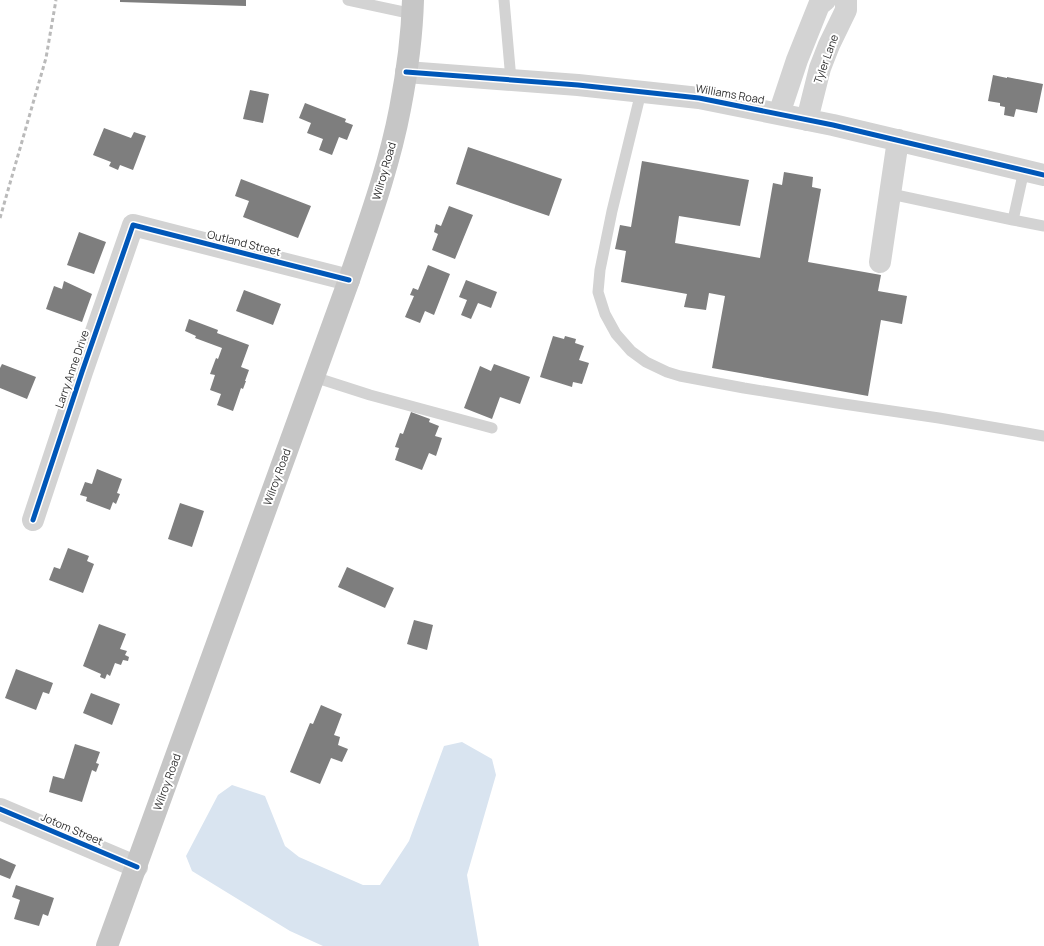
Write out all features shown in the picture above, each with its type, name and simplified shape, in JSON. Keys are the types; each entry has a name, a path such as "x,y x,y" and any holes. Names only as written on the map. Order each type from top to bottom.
{"main road":[{"name":"Wilroy Road","path":"107,946 137,867 349,280 380,189 400,109 406,72 413,7"}],"street":[{"path":"779,114 797,60 819,5 825,0"},
{"name":"Tyler Lane","path":"807,120 820,68 846,10 846,0"},
{"name":"Williams Road","path":"406,72 511,80 699,98 898,140 1034,172"},
{"path":"880,262 898,140"},
{"name":"Outland Street","path":"133,224 349,280"},
{"name":"Larry Anne Drive","path":"33,520 133,224"},
{"name":"Jotom Street","path":"0,809 137,867"}],"lane":[{"path":"348,0 413,7"},
{"path":"504,0 511,80"},
{"path":"641,92 612,212 600,270 598,292 605,314 616,334 631,351 646,362 667,372 680,376 767,392 939,418 1044,436"},
{"path":"1014,220 1034,172"},
{"path":"891,194 1044,226"},
{"path":"314,377 370,395 492,428"}],"shaded area":[{"path":"462,742 492,759 496,775 467,875 479,946 323,946 290,931 192,871 186,856 218,795 232,785 265,796 285,846 299,857 363,885 380,885 409,841 444,746"}],"building":[{"path":"120,0 246,0 246,6 120,2"},
{"path":"993,75 1043,84 1037,113 1016,109 1014,117 1004,115 1005,107 1000,106 1000,103 988,101"},
{"path":"250,90 269,94 263,123 243,119"},
{"path":"305,103 346,119 345,122 353,125 347,140 339,137 332,155 319,150 323,139 307,133 311,123 299,118"},
{"path":"104,128 131,138 134,132 146,136 133,170 120,165 118,170 109,166 111,162 93,155"},
{"path":"468,147 562,179 549,216 456,184"},
{"path":"642,161 749,180 740,226 679,216 675,243 760,258 773,183 782,185 784,172 813,177 812,187 821,189 808,262 881,275 878,291 907,296 902,324 881,320 868,396 712,368 725,296 709,293 706,310 684,307 687,294 621,282 626,251 615,249 620,225 631,227"},
{"path":"241,179 311,206 298,238 243,217 249,201 235,196"},
{"path":"449,206 473,215 455,259 432,250 438,234 434,232 436,224 441,226"},
{"path":"79,232 106,242 94,274 67,265"},
{"path":"428,265 450,274 434,315 425,311 420,323 405,317 414,296 410,295 413,288 418,290"},
{"path":"466,280 497,292 491,308 478,303 471,319 461,315 467,300 459,297"},
{"path":"64,281 92,294 82,322 46,309 54,286 62,289"},
{"path":"244,290 281,304 273,325 236,311"},
{"path":"189,319 218,330 217,333 249,345 241,367 249,370 243,389 241,388 233,411 217,405 221,394 210,390 215,375 210,374 216,358 218,359 222,348 195,338 196,336 185,331"},
{"path":"553,336 564,339 565,336 576,339 575,343 584,346 579,360 589,363 582,384 573,382 572,387 540,377"},
{"path":"2,364 36,377 27,399 0,388 0,368"},
{"path":"494,364 530,377 520,404 500,397 492,419 464,408 480,366 491,371"},
{"path":"411,412 430,419 429,422 439,426 435,436 442,438 436,456 429,453 422,470 395,460 399,448 395,447 400,433 403,434"},
{"path":"97,469 122,479 117,493 120,494 116,504 113,502 110,510 86,501 87,497 80,495 85,482 92,484"},
{"path":"180,503 204,511 192,547 168,539"},
{"path":"68,548 89,556 87,561 94,564 83,593 49,580 54,567 60,569"},
{"path":"347,567 394,588 385,608 338,587"},
{"path":"414,620 433,625 427,650 407,644"},
{"path":"99,624 126,634 120,649 127,651 125,655 129,657 128,661 123,660 121,665 115,663 110,676 107,674 105,679 100,677 101,674 83,666"},
{"path":"16,669 53,683 49,694 43,692 36,710 5,698"},
{"path":"91,693 120,704 112,725 83,713"},
{"path":"321,705 342,714 334,735 340,737 338,745 348,749 342,762 331,758 320,784 290,772 310,723 313,724"},
{"path":"75,744 100,752 96,763 99,764 96,772 92,770 82,802 49,792 53,776 64,779"},
{"path":"0,858 16,865 10,879 0,875"},
{"path":"16,885 54,898 48,916 43,914 39,926 14,919 20,900 12,897"}],"railway":[{"path":"0,218 46,58 56,0"}],"cycle path":[{"path":"406,72 578,85 699,98 833,125 1044,175"},
{"path":"33,520 133,225 349,280"},
{"path":"0,809 137,867"}]}
